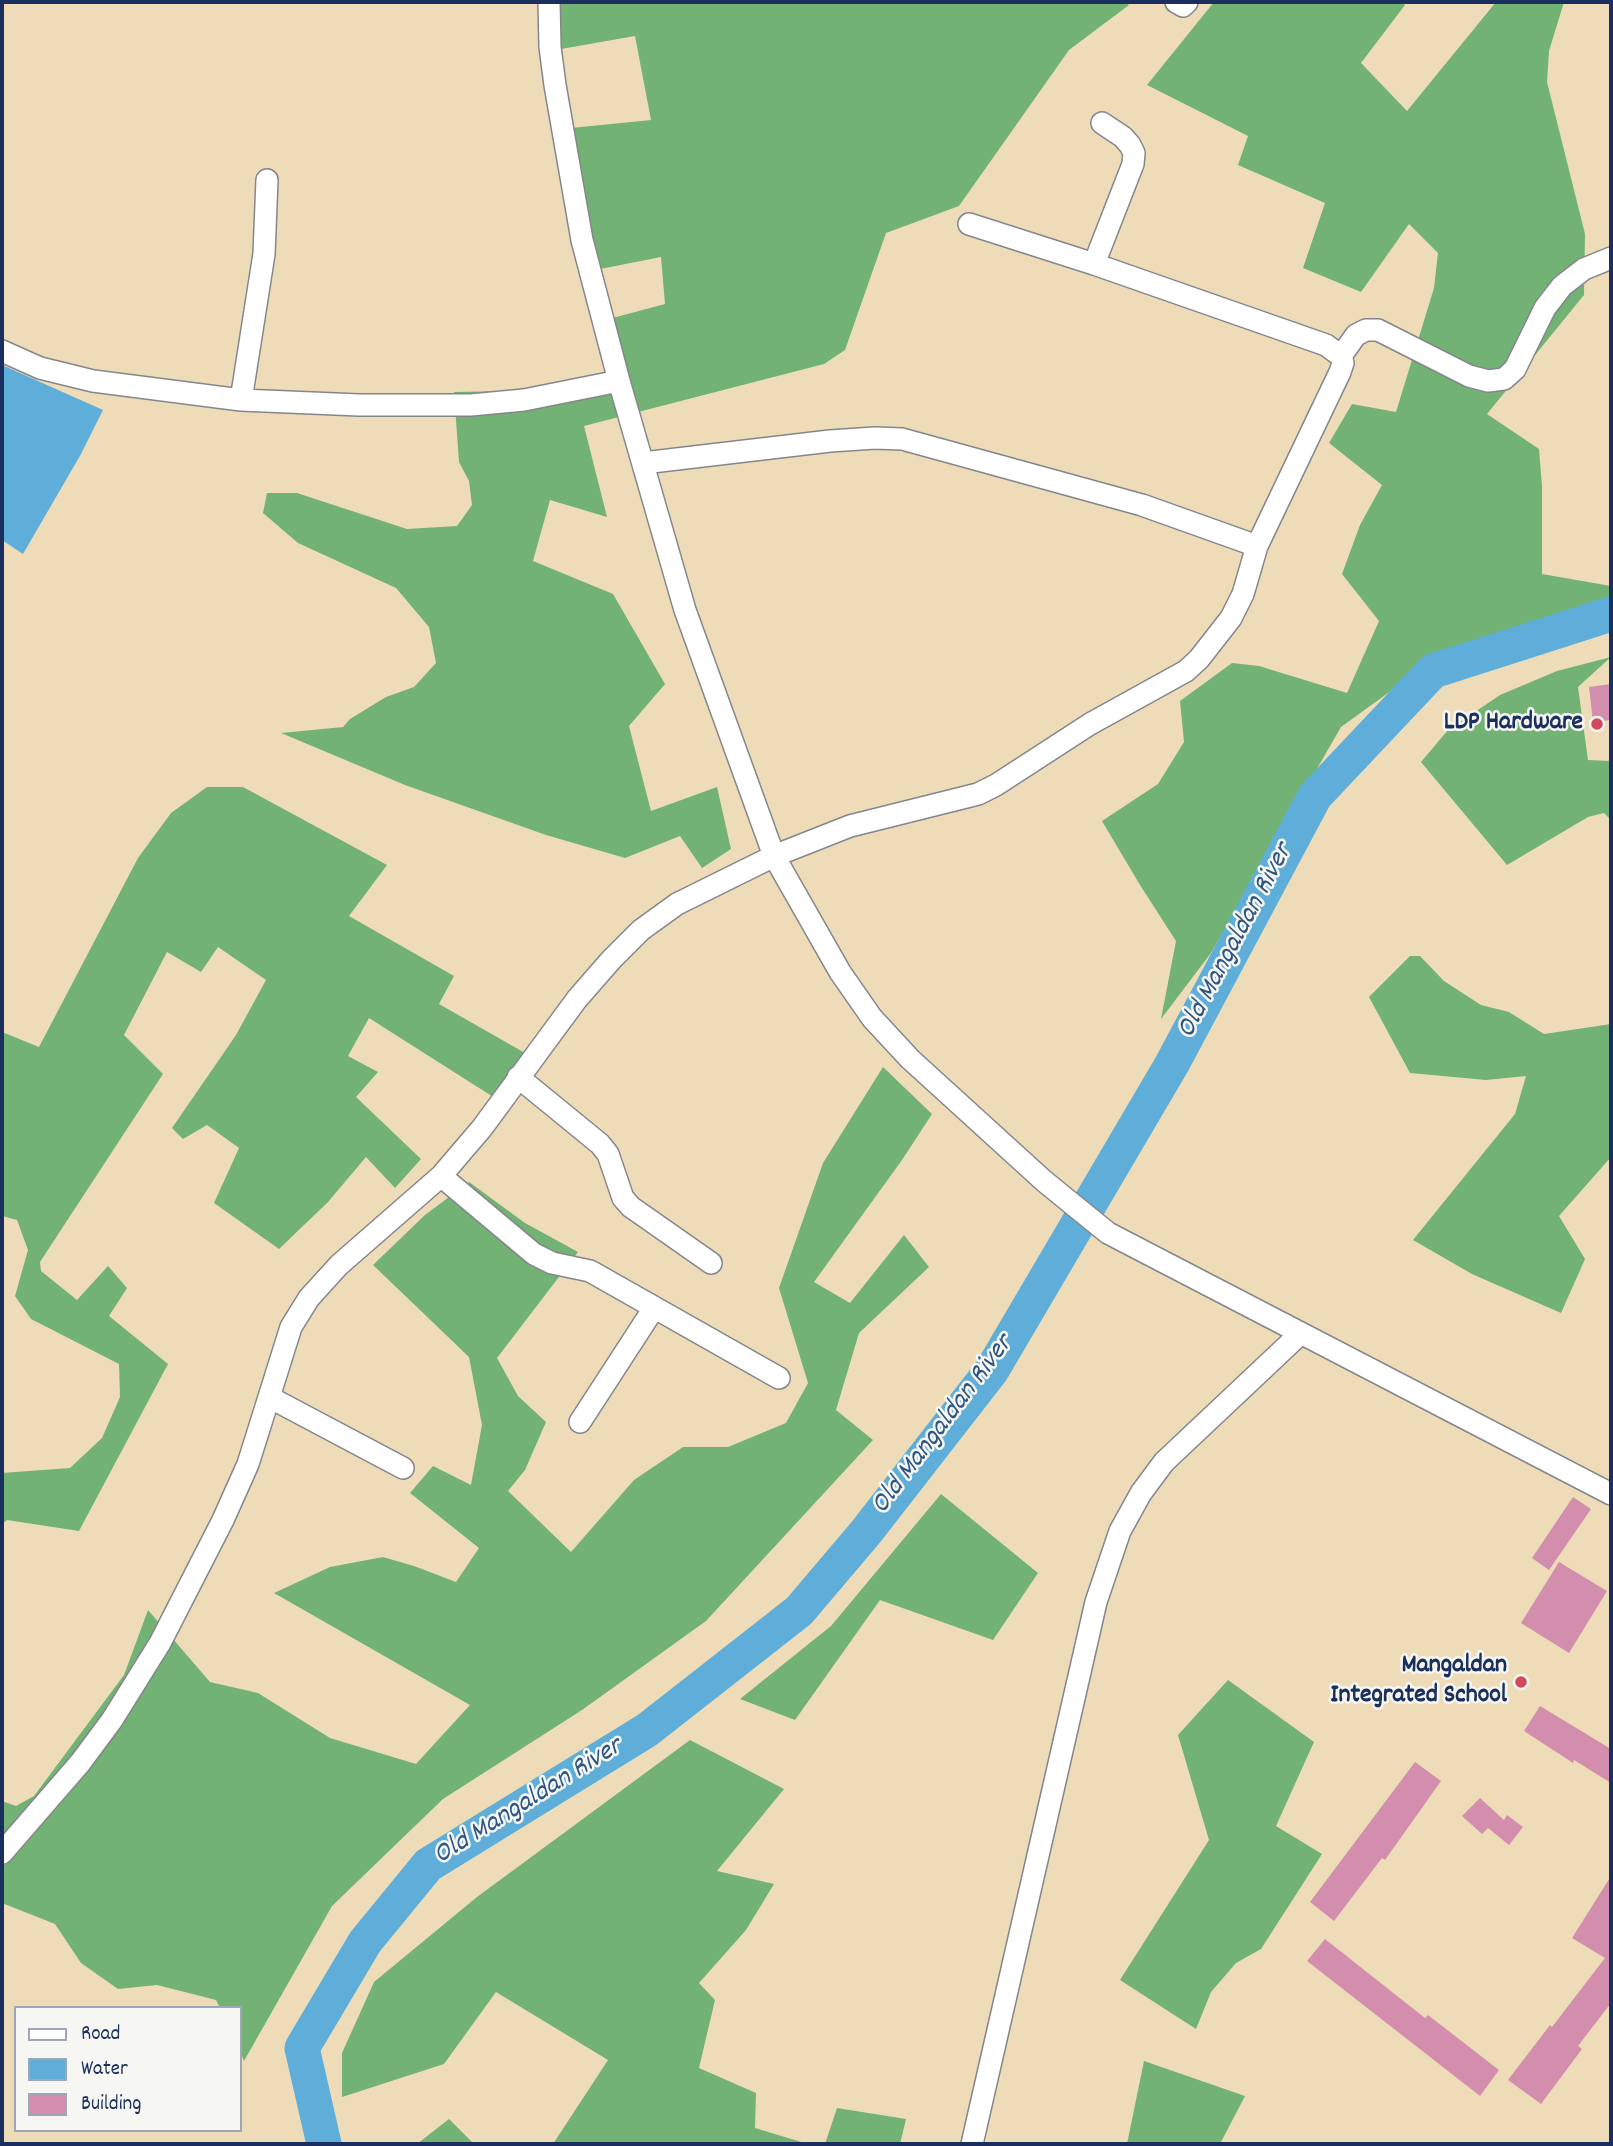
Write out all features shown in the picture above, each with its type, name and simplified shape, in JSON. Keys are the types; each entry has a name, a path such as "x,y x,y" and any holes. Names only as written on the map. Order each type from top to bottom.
{"street":[{"path":"549,2 554,72 582,240 619,382 685,610 774,856 840,972 872,1018 910,1059 1044,1181 1108,1233 1610,1492"},
{"path":"1176,2 1183,6 1187,2"},
{"path":"1094,264 1133,164 1130,145 1102,123"},
{"path":"242,400 264,254 267,180"},
{"path":"2,1853 80,1763 113,1720 160,1643 248,1464 291,1327 309,1298 339,1265 440,1176 482,1128 576,999 611,960 641,930 677,904 774,856 877,818 978,794 996,785 1090,724 1186,671 1199,659 1231,618 1243,594 1257,546 1337,380 1343,363 1341,356 1326,345 1094,264 969,224"},
{"path":"1341,356 1356,335 1366,330 1378,330 1469,376 1488,381 1504,379 1519,362 1545,308 1562,286 1584,270 1611,258"},
{"path":"2,351 40,368 93,381 242,400 359,405 471,405 524,400 619,382"},
{"path":"643,463 830,441 902,439 1142,505 1257,546"},
{"path":"518,1077 600,1144 608,1154 623,1198 631,1207 711,1262"},
{"path":"440,1176 534,1254 552,1263 590,1271 779,1378"},
{"path":"580,1422 654,1308"},
{"path":"972,2144 1096,1602 1120,1531 1141,1493 1164,1462 1301,1333"},
{"path":"269,1397 403,1468"}],"green space":[{"path":"543,2 1124,2 1129,5 1069,50 959,206 886,233 845,350 824,364 584,426 607,517 550,500 533,561 613,594 665,684 629,726 651,811 717,787 731,849 702,868 680,836 625,858 546,835 405,785 281,733 343,727 350,719 386,697 414,687 436,663 429,627 396,588 298,543 263,513 267,493 297,493 407,529 457,526 472,505 469,481 459,462 454,392 514,391 610,377 594,323 665,304 661,257 580,273 570,199 551,130 651,120 635,36 544,52"},
{"path":"1214,2 1402,2 1405,5 1361,63 1407,111 1496,2 1564,2 1549,51 1547,82 1585,234 1584,295 1487,414 1539,449 1542,486 1542,574 1611,586 1611,604 1565,613 1435,659 1341,727 1211,953 1161,1019 1176,941 1102,821 1158,784 1184,742 1180,701 1232,663 1259,666 1347,693 1379,621 1342,574 1360,525 1382,485 1329,443 1352,404 1396,412 1434,288 1438,253 1409,224 1361,292 1303,268 1325,203 1238,165 1248,136 1147,85"},
{"path":"1611,657 1578,687 1588,760 1611,761 1611,820 1604,813 1588,817 1507,865 1421,762 1448,730 1500,695 1557,671"},
{"path":"207,787 243,787 387,865 349,916 454,976 439,1004 539,1061 509,1107 369,1018 348,1056 378,1072 356,1097 421,1159 395,1188 366,1157 328,1202 279,1249 214,1203 239,1148 207,1125 183,1139 172,1128 236,1035 266,980 218,947 201,972 167,952 124,1035 163,1074 40,1262 41,1271 77,1300 108,1266 127,1288 109,1316 168,1364 79,1531 7,1520 2,1524 2,1473 70,1468 102,1438 120,1397 119,1364 31,1319 15,1296 28,1250 17,1220 2,1216 2,1032 39,1047 138,858 171,813"},
{"path":"1410,956 1420,956 1444,981 1481,1005 1509,1012 1544,1034 1611,1024 1611,1157 1559,1216 1585,1259 1561,1313 1472,1274 1413,1240 1515,1114 1526,1076 1486,1080 1410,1073 1369,997"},
{"path":"883,1067 932,1114 814,1282 850,1303 904,1235 929,1267 859,1333 836,1410 873,1440 706,1621 582,1710 443,1799 332,1906 244,2061 242,2006 219,2006 216,2000 157,1985 118,1989 81,1963 55,1924 2,1903 2,1801 16,1806 34,1796 124,1675 148,1610 210,1682 258,1693 330,1738 416,1764 470,1705 274,1593 330,1567 383,1557 456,1582 479,1548 410,1493 433,1466 471,1485 482,1425 469,1357 373,1265 425,1215 469,1182 525,1223 578,1252 497,1358 518,1396 546,1422 525,1470 508,1491 571,1552 634,1480 683,1447 728,1447 786,1423 808,1383 779,1288 823,1163"},
{"path":"941,1494 1038,1573 993,1640 880,1600 795,1720 740,1699 831,1626"},
{"path":"1228,1680 1314,1742 1276,1826 1322,1854 1261,1949 1236,1963 1211,1992 1196,2029 1120,1980 1209,1840 1178,1735"},
{"path":"690,1740 784,1789 717,1871 774,1884 746,1930 699,1983 715,2000 699,2068 756,2093 755,2128 808,2144 553,2144 608,2060 496,1992 444,2064 342,2097 342,2053 374,1982 477,1897"},
{"path":"1144,2061 1245,2096 1220,2144 1127,2144"},
{"path":"837,2108 906,2119 900,2144 825,2144"},
{"path":"449,2119 474,2144 417,2144"}],"water":[{"path":"2,365 103,410 81,454 23,554 2,540"}],"building":[{"path":"1611,684 1611,720 1593,722 1589,687"},
{"path":"1573,1497 1591,1509 1549,1570 1532,1558"},
{"path":"1559,1562 1607,1591 1569,1653 1521,1623"},
{"path":"1540,1706 1611,1749 1611,1783 1574,1760 1573,1763 1524,1731"},
{"path":"1415,1762 1441,1781 1385,1860 1382,1858 1334,1921 1310,1902"},
{"path":"1480,1798 1504,1820 1507,1815 1523,1827 1509,1845 1488,1828 1482,1834 1462,1816"},
{"path":"1611,1876 1611,2003 1578,2046 1582,2049 1541,2104 1508,2080 1605,1958 1572,1938"},
{"path":"1325,1939 1425,2018 1428,2015 1499,2070 1480,2096 1307,1961"}],"waterway":[{"name":"Old Mangaldan River","path":"324,2144 302,2048 365,1942 428,1865 647,1730 799,1611 866,1532 992,1370 1172,1064 1315,796 1433,671 1611,614"}],"place":[{"name":"LDP Hardware","path":"1597,724"},
{"name":"Mangaldan Integrated School","path":"1521,1682"}]}
